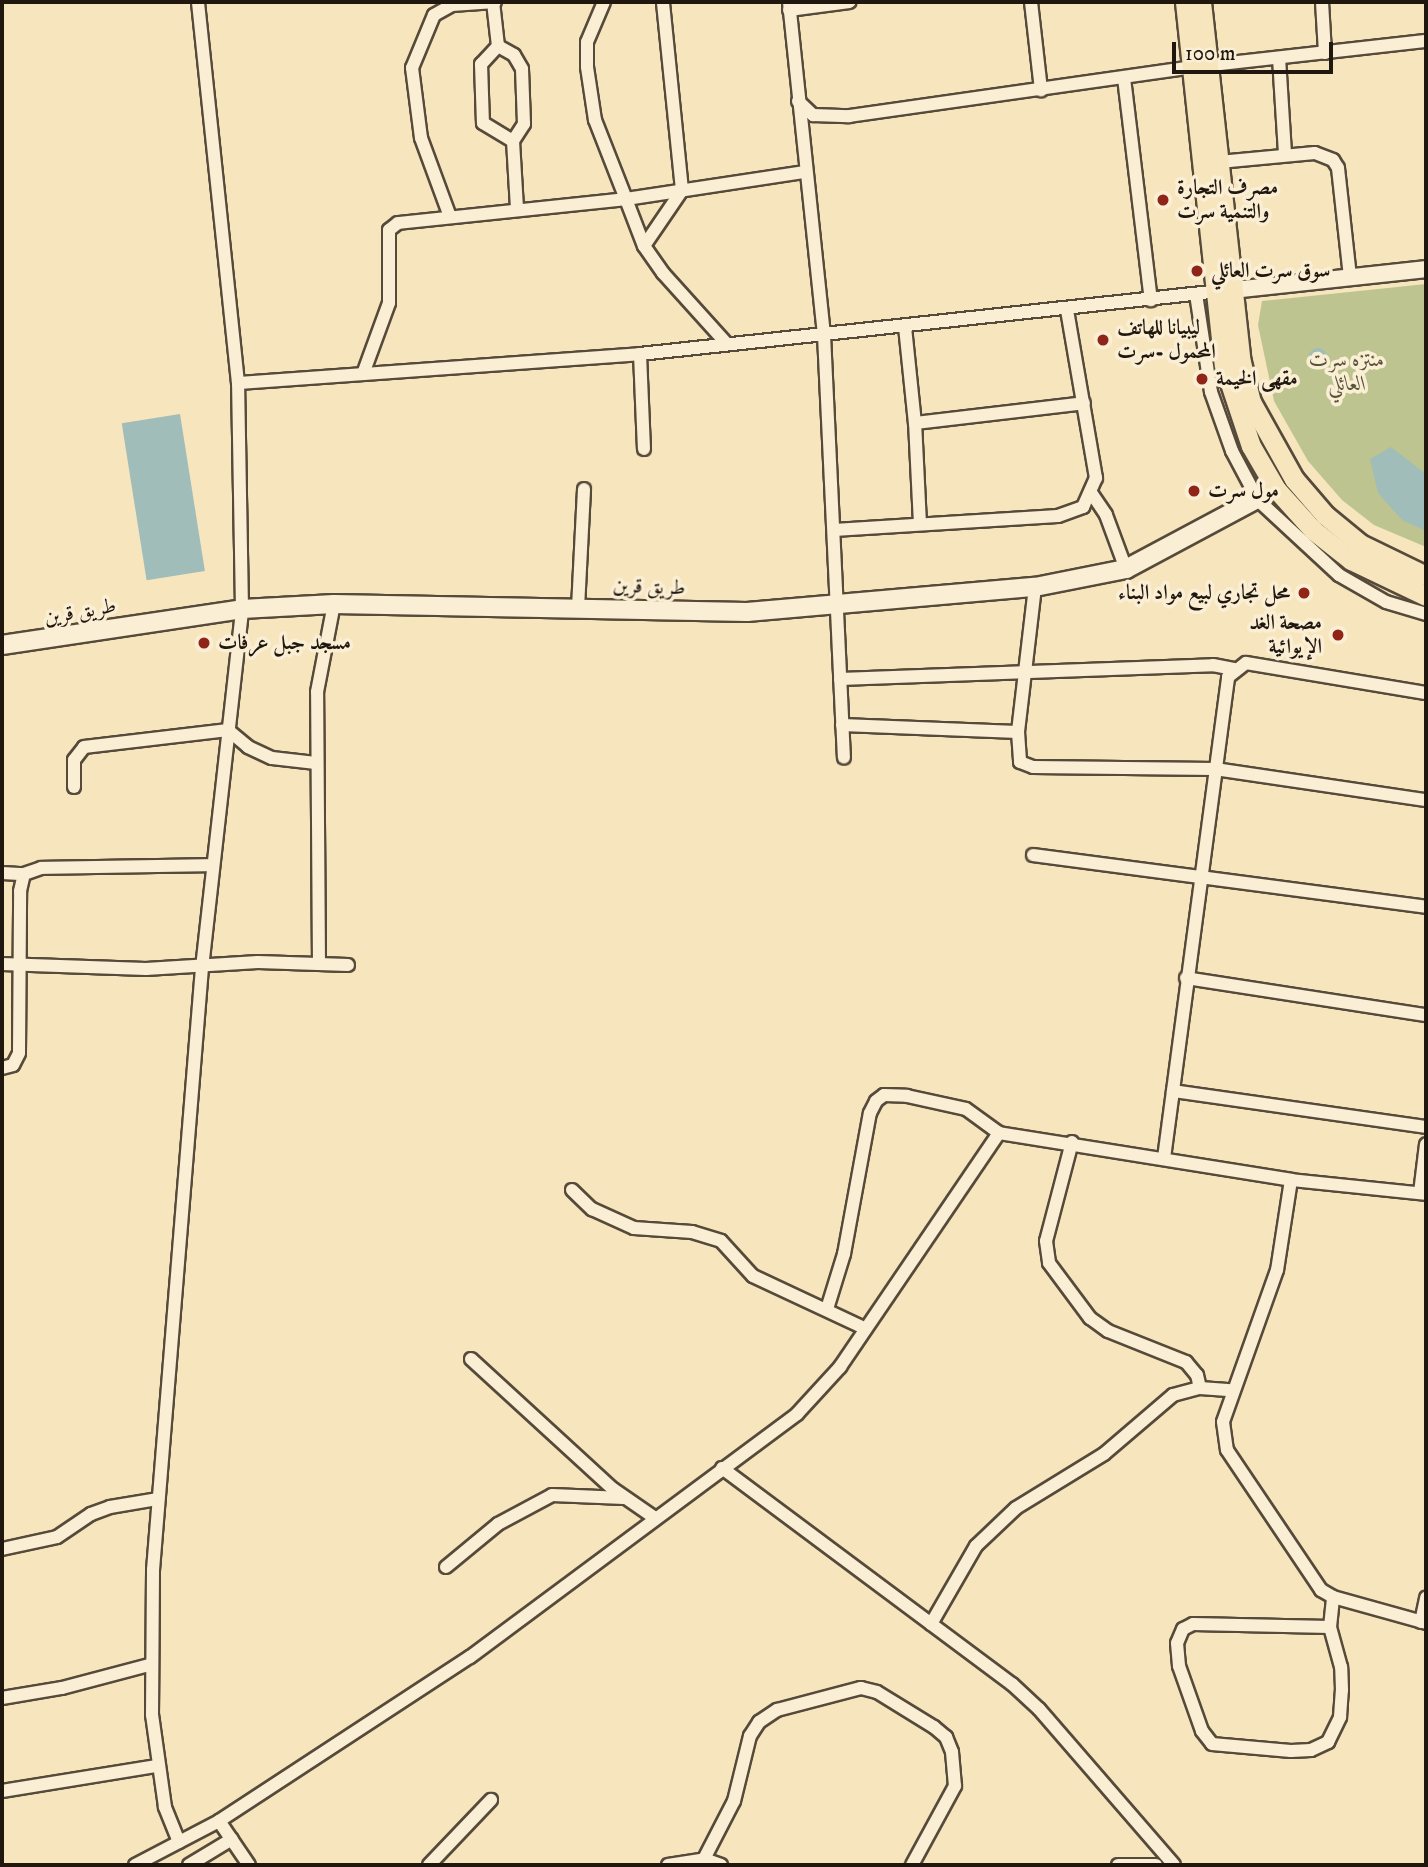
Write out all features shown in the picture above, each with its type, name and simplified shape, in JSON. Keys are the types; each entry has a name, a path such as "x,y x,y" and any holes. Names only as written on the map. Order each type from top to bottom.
{"main road":[{"path":"1185,2 1200,66 1212,152 1229,383 1251,446 1276,489 1345,568 1426,596"},
{"path":"1200,2 1200,66"},
{"path":"1224,291 1251,402 1294,479 1325,515 1360,544 1426,576"},
{"path":"1211,392 1229,383"},
{"name":"طريق قرين","path":"2,645 242,609 334,604 747,612 838,607 1035,587 1126,569 1276,489"}],"street":[{"path":"179,1842 167,1816 157,1766 149,1664 158,1499 202,968 242,609 238,383 198,2"},
{"path":"449,214 421,138 412,68 428,24 442,5 494,2 498,46 481,64 483,123 513,141"},
{"path":"604,2 587,42 587,67 595,120 645,246 727,344"},
{"path":"645,246 682,190 663,2"},
{"path":"844,758 824,335 796,94 789,6 849,2"},
{"path":"1031,2 1041,90"},
{"path":"1322,2 1325,53"},
{"path":"796,94 805,110 824,118 1200,66 1426,41"},
{"path":"498,46 514,55 522,69 524,124 513,141 517,208"},
{"path":"1279,58 1286,154"},
{"path":"1124,78 1151,300"},
{"path":"1212,152 1325,154 1338,168 1350,276"},
{"path":"363,374 393,286 389,230 398,223 449,214 626,199 805,172"},
{"path":"238,383 640,354 1067,310 1426,269"},
{"path":"1196,294 1211,392 1233,451 1258,500 1386,602 1426,614"},
{"path":"834,530 1073,513 1092,494 1095,471 1067,310"},
{"path":"905,327 915,424 920,524"},
{"path":"640,354 644,449"},
{"path":"915,424 1084,403"},
{"path":"578,608 584,489"},
{"path":"1092,494 1107,515 1126,569"},
{"path":"1035,587 1018,732 1020,762 1033,767 1215,769 1426,800"},
{"path":"319,964 317,692 334,604"},
{"path":"1164,1158 1199,876 1228,677 1234,669 1246,663 1426,693"},
{"path":"841,679 1213,665 1234,669"},
{"path":"842,725 1018,732"},
{"path":"74,787 74,760 84,747 228,730 248,747 272,758 316,763"},
{"path":"1033,855 1426,907"},
{"path":"2,873 23,874 41,869 213,865"},
{"path":"2,1068 13,1065 19,1053 23,874"},
{"path":"2,964 202,968 258,962 348,965"},
{"path":"1186,978 1426,1015"},
{"path":"1173,1091 1426,1128"},
{"path":"827,1309 844,1254 870,1112 876,1101 884,1095 907,1096 965,1110 999,1133 1072,1142 1292,1180 1423,1193 1426,1144"},
{"path":"135,1865 219,1821 470,1657 816,1397 999,1133"},
{"path":"1072,1142 1046,1241 1049,1263 1090,1318 1108,1331 1186,1362 1200,1388"},
{"path":"1292,1180 1277,1269 1255,1337 1231,1391 1223,1422 1227,1450 1314,1582 1333,1597 1424,1623 1426,1598"},
{"path":"572,1190 592,1209 634,1228 692,1231 721,1241 753,1276 864,1328"},
{"path":"471,1360 624,1498 655,1518"},
{"path":"931,1624 955,1576 994,1525 1104,1454 1157,1405 1173,1395 1200,1388 1231,1391"},
{"path":"722,1468 931,1624 1039,1709 1174,1865"},
{"path":"446,1567 498,1524 552,1495 624,1498"},
{"path":"2,1549 57,1537 91,1514 110,1507 158,1499"},
{"path":"1330,1627 1193,1624 1183,1629 1177,1643 1179,1666 1202,1731 1212,1744 1291,1751 1311,1750 1328,1742 1340,1717 1342,1690 1341,1667 1330,1627 1333,1597"},
{"path":"2,1698 62,1688 149,1664"},
{"path":"704,1859 734,1801 750,1736 759,1722 777,1710 861,1688 877,1692 934,1727 946,1737 952,1752 955,1786 912,1865"},
{"path":"2,1791 157,1766"},
{"path":"429,1865 491,1800"},
{"path":"219,1821 249,1865"},
{"path":"189,1865 232,1839"},
{"path":"668,1865 704,1859 721,1865"},
{"path":"1118,1865 1156,1865"}],"green space":[{"name":"منتزه سرت العائلي","path":"1426,284 1426,547 1374,525 1342,500 1308,461 1274,401 1258,325 1262,301"}],"water":[{"path":"1318,348 1324,351 1327,357 1324,363 1318,366 1312,363 1309,357 1312,351"},
{"path":"180,414 205,571 147,580 122,423"},
{"path":"1391,447 1426,474 1426,531 1402,520 1378,493 1370,459"}],"place":[{"name":"مصرف التجارة والتنمية سرت","path":"1163,200"},
{"name":"سوق سرت العائلي","path":"1197,271"},
{"name":"ليبيانا للهاتف المحمول -سرت","path":"1103,340"},
{"name":"مقهى الخيمة","path":"1202,379"},
{"name":"مول سرت","path":"1194,491"},
{"name":"محل تجاري لبيع مواد البناء","path":"1304,593"},
{"name":"مصحة الغد الإيوائية","path":"1338,635"},
{"name":"مسجد جبل عرفات","path":"204,643"}]}
